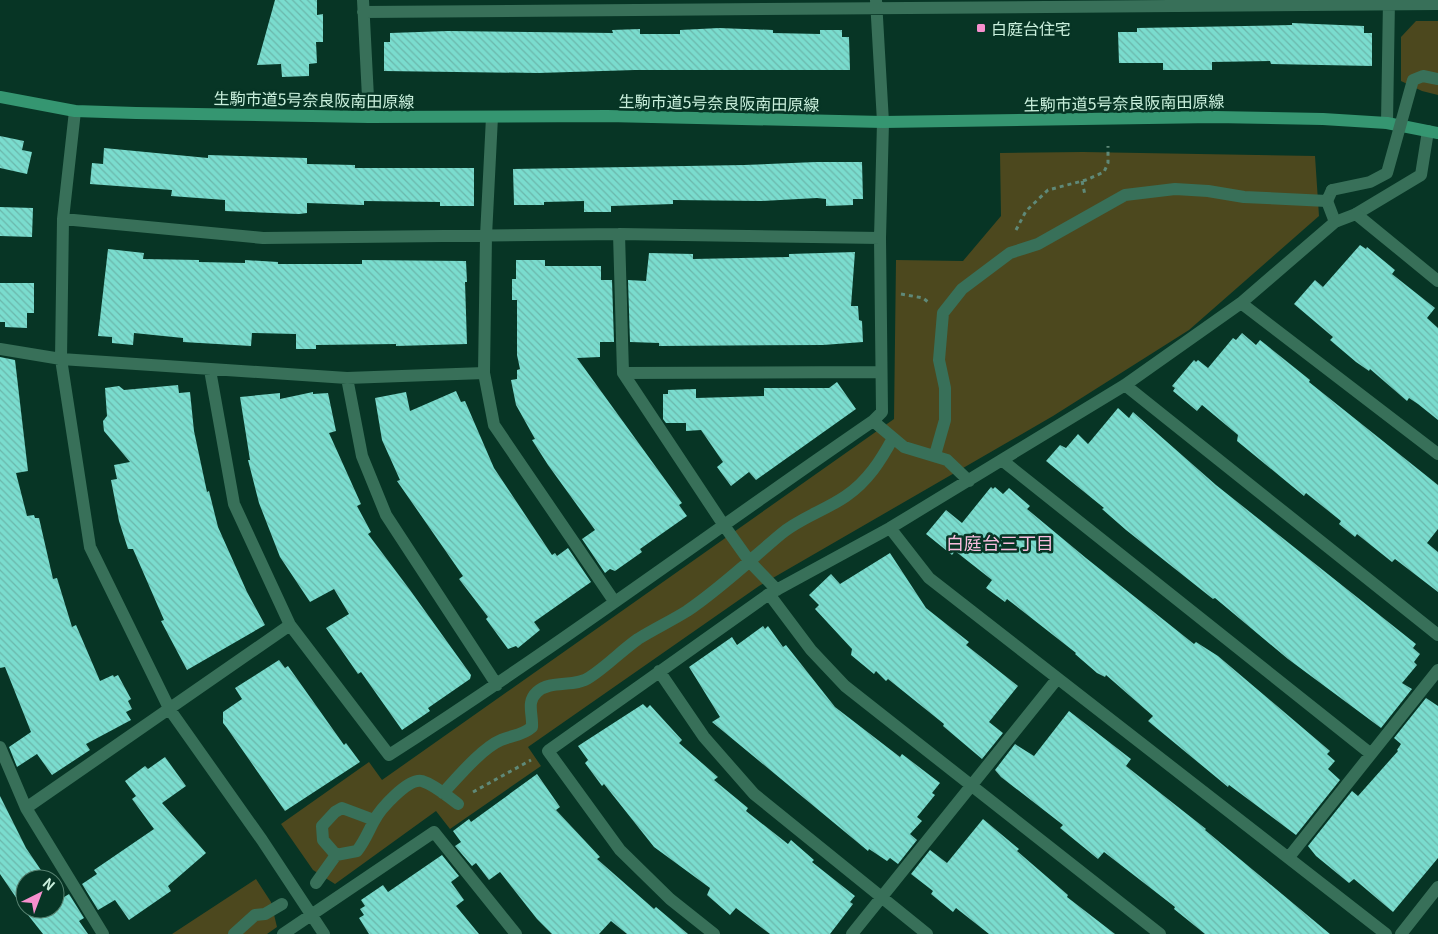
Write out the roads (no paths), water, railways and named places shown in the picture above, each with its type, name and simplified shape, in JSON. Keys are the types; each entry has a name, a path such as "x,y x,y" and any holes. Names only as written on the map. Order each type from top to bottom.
{"street":[{"path":"1387,123 1389,2"},
{"path":"369,117 363,6 1389,2 1438,4"},
{"path":"210,370 234,504 290,625 389,755 498,685 723,524 873,422 882,412 880,372 880,238 883,122 876,4"},
{"path":"935,455 945,420 946,388 939,360 943,312 962,289 1010,253 1038,244 1125,195 1175,189 1208,191 1244,198 1329,196 1370,182 1387,172 1413,80 1424,76 1438,79"},
{"name":"生駒市道5号奈良阪南田原線","path":"0,97 75,111 369,117 607,116 883,122 1214,117 1324,119 1387,123 1433,132"},
{"path":"75,111 63,219 61,359 90,547 170,710 262,840 310,916 324,934"},
{"path":"492,117 486,236 484,373 494,425 614,601"},
{"path":"714,934 670,899 620,850 548,751 773,592 890,528 1125,386 1240,303 1335,222 1356,214 1422,175 1433,132"},
{"path":"1329,196 1335,222"},
{"path":"1356,214 1438,281"},
{"path":"63,219 263,238 619,234 880,238"},
{"path":"619,234 622,373 723,524 773,592 811,650 845,686 1160,934"},
{"path":"1240,303 1438,454"},
{"path":"0,350 61,359 347,378 484,373"},
{"path":"622,373 880,372"},
{"path":"347,378 362,456 386,515 498,685"},
{"path":"1125,386 1438,635"},
{"path":"873,422 904,447 948,460 969,481"},
{"path":"443,793 468,766 500,740 516,737 532,727 533,715 530,699 537,692 545,686 588,679 636,640 685,612 750,562 783,533 846,497 864,482 879,464 893,438"},
{"path":"1003,461 1371,754"},
{"path":"890,528 929,578 1386,934"},
{"path":"26,808 290,625"},
{"path":"1289,857 1438,670"},
{"path":"659,671 704,737 754,794 927,934"},
{"path":"852,934 1057,679"},
{"path":"0,746 26,808 103,934"},
{"path":"316,883 336,855 357,851 367,838 374,820 404,786 414,781 423,781 458,804"},
{"path":"336,855 323,840 322,826 335,812 342,808 374,820"},
{"path":"283,934 434,832 516,934"},
{"path":"1401,934 1438,888"},
{"path":"234,934 255,915 265,914 282,904"}],"place":[{"name":"白庭台住宅","path":"981,28"}],"district":[{"name":"白庭台三丁目","path":"1000,542"}]}
